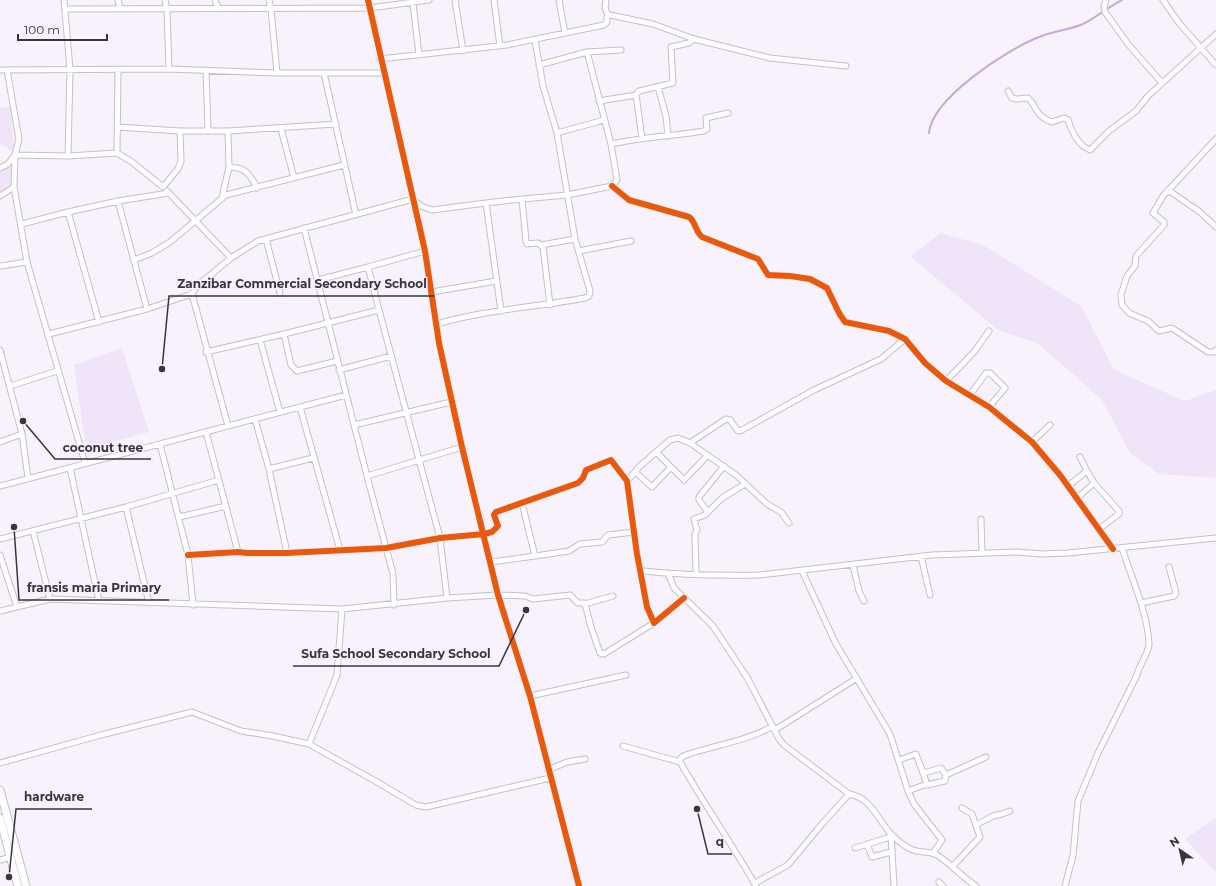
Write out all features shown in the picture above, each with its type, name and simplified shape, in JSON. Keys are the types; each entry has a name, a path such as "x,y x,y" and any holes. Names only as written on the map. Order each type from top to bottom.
{"main road":[{"path":"0,790 11,846 11,857 18,886"},
{"path":"0,818 26,886"}],"street":[{"path":"64,0 66,9 70,69 68,156"},
{"path":"118,0 120,8"},
{"path":"165,0 167,10 169,69"},
{"path":"215,0 218,8"},
{"path":"269,0 277,73"},
{"path":"368,0 383,73 405,160 425,251 451,402 498,595 530,696 579,886"},
{"path":"66,9 120,8 167,10 218,8 370,8 429,0"},
{"path":"456,0 463,51"},
{"path":"494,0 500,46"},
{"path":"559,0 565,33"},
{"path":"380,59 500,46 604,25 608,15 605,8 606,0"},
{"path":"1106,0 1105,11 1128,44 1162,83"},
{"path":"1162,0 1216,66"},
{"path":"413,3 420,55"},
{"path":"608,15 653,24 694,39 770,58 846,66"},
{"path":"1008,91 1012,98 1028,98 1038,114 1046,120 1052,122 1064,118 1068,120 1070,128 1078,140 1090,150 1109,131 1136,111 1148,96 1216,34"},
{"path":"642,138 636,96 641,89 672,85 674,82 671,46 689,43 694,39"},
{"path":"437,324 465,316 550,305 589,296 590,291 576,239 567,195 557,132 547,102 535,40"},
{"path":"539,65 587,52 621,50"},
{"path":"413,199 422,206 432,210 567,195 612,186 617,180 611,144 587,52"},
{"path":"0,70 169,69 277,73 383,73"},
{"path":"7,70 19,139 15,155 14,188 22,224 27,262 49,334 57,371 85,463"},
{"path":"117,153 118,70"},
{"path":"206,70 208,131"},
{"path":"324,73 356,215"},
{"path":"658,87 666,116 668,136"},
{"path":"599,101 636,96"},
{"path":"611,144 642,138 704,131 707,129 706,118 728,113"},
{"path":"557,132 604,120"},
{"path":"118,128 180,131 228,131 281,129 336,124"},
{"path":"281,129 294,178"},
{"path":"163,187 178,169 180,161 180,131"},
{"path":"222,198 229,167 228,131"},
{"path":"1216,139 1168,190 1154,213 1164,222 1164,225 1136,256 1135,266 1127,276 1122,288 1122,305 1129,313 1148,321 1159,331 1172,328 1208,352 1214,352 1216,350"},
{"path":"15,155 68,156 117,153 132,162 163,187 232,258"},
{"path":"0,168 8,164 15,155"},
{"path":"134,260 152,253 170,242 226,196 344,165"},
{"path":"229,167 239,167 245,170 250,174 257,188"},
{"path":"612,186 629,200 689,217 702,237 758,259 768,275 810,279 827,288 845,322 889,331 905,339 925,363 946,381 989,407 1032,442 1045,455 1113,549"},
{"path":"0,196 14,188"},
{"path":"1168,190 1200,212 1216,227"},
{"path":"22,224 118,201 169,193"},
{"path":"49,334 147,309 192,294 197,286 232,258 250,245 266,239 413,199"},
{"path":"522,199 526,241 530,245 542,245 576,239"},
{"path":"118,201 147,309"},
{"path":"486,203 501,311"},
{"path":"68,212 99,322"},
{"path":"304,228 393,574 394,605"},
{"path":"266,239 280,293"},
{"path":"579,251 631,241"},
{"path":"542,245 550,305"},
{"path":"318,280 425,251"},
{"path":"0,266 27,262"},
{"path":"368,267 440,538 446,598"},
{"path":"432,292 496,281"},
{"path":"192,294 206,352 228,426"},
{"path":"206,352 379,310"},
{"path":"946,381 974,352 989,331"},
{"path":"284,334 291,365 297,371 337,361"},
{"path":"690,443 726,419 730,420 738,431 742,430 814,390 881,359 905,339"},
{"path":"260,340 280,412"},
{"path":"0,350 22,434 28,478"},
{"path":"340,370 391,356"},
{"path":"10,386 57,371"},
{"path":"970,395 986,373 990,373 1005,388 989,407"},
{"path":"0,486 346,395"},
{"path":"354,425 451,402"},
{"path":"300,407 313,458 340,550"},
{"path":"255,419 269,469 287,554"},
{"path":"1032,442 1050,425"},
{"path":"206,432 238,552"},
{"path":"0,442 22,434"},
{"path":"627,481 635,472 674,438 678,438 690,443 724,466 767,504 781,512 789,523"},
{"path":"160,444 188,555 193,605"},
{"path":"367,476 418,459 462,447"},
{"path":"657,453 682,479 686,479 708,455"},
{"path":"1080,457 1094,482 1119,512 1099,529"},
{"path":"269,469 313,458"},
{"path":"188,555 238,552 287,554 386,548 440,538 484,534 492,532 498,526 494,515 496,512 578,483 583,478 586,470 611,460 627,481 647,607 654,624"},
{"path":"708,512 699,500 699,497 724,466"},
{"path":"635,472 652,487 671,467"},
{"path":"70,468 99,601"},
{"path":"1068,486 1087,471"},
{"path":"0,539 126,507 219,480"},
{"path":"1076,499 1094,482"},
{"path":"696,574 695,534 697,530 694,519 708,512 722,498 745,484"},
{"path":"522,503 535,556"},
{"path":"179,517 226,506"},
{"path":"126,507 149,603"},
{"path":"981,519 982,552"},
{"path":"33,531 50,599"},
{"path":"491,562 569,551 580,544 602,542 608,535 634,532"},
{"path":"641,568 644,571 731,576 802,571 921,556 982,552 1042,554 1113,549 1216,538"},
{"path":"1065,886 1073,856 1078,801 1098,753 1137,675 1139,666 1148,647 1141,603 1122,548"},
{"path":"0,555 17,607"},
{"path":"921,556 930,595"},
{"path":"853,565 859,591 864,601"},
{"path":"1141,603 1174,596 1176,593 1169,567"},
{"path":"802,571 817,600 829,630 890,734 908,791 914,804 942,840 933,853"},
{"path":"668,573 674,588 703,618 714,626 748,679 784,745 849,794 857,796 871,807 891,836 913,850 933,853 952,867 962,877 976,886"},
{"path":"0,611 50,599 342,610 446,598 498,595 525,596 533,599 570,595 578,603 585,603 613,596"},
{"path":"585,603 590,627 602,655 622,645 654,624 684,598"},
{"path":"309,744 336,674 342,610"},
{"path":"530,696 626,675"},
{"path":"680,762 680,759 683,756 707,748 744,740 774,728 857,678"},
{"path":"0,763 93,737 192,712 241,731 309,744 416,805 426,807 550,778"},
{"path":"623,746 680,762 721,831 740,856 756,885 788,865 849,794"},
{"path":"899,760 916,754 924,773 927,786"},
{"path":"908,791 945,780 946,775 986,757"},
{"path":"548,770 567,762 585,759"},
{"path":"924,773 941,768 946,775"},
{"path":"952,867 980,837 970,811 962,808"},
{"path":"976,826 993,816 1010,811"},
{"path":"855,848 891,836"},
{"path":"891,836 894,886"},
{"path":"867,844 872,857 891,852"},
{"path":"0,860 11,857"}],"shaded area":[{"path":"0,107 11,108 14,152 0,144"},
{"path":"9,167 13,168 11,184 0,194 0,172"},
{"path":"941,233 985,246 1082,307 1114,370 1185,401 1216,390 1216,478 1159,474 1130,453 1102,400 1073,374 1037,343 998,330 910,256"},
{"path":"122,348 149,432 91,448 85,441 74,365"},
{"path":"1216,818 1216,873 1185,839"}],"waterway":[{"path":"929,133 933,119 943,105 957,90 991,63 1025,43 1039,37 1083,24 1122,0"}],"cycle path":[{"path":"368,0 425,251 439,343 462,447 498,595 530,696 579,886"},
{"path":"612,186 629,200 689,217 702,237 758,259 768,275 810,279 827,288 845,322 889,331 905,339 925,363 946,381 989,407 1032,442 1060,475 1113,549"},
{"path":"188,555 238,552 287,553 386,548 440,538 484,534 492,532 498,526 494,515 496,512 578,483 583,478 586,470 611,460 627,481 637,554 647,607 654,623 684,598"}],"place":[{"name":"Zanzibar Commercial Secondary School","path":"162,369"},
{"name":"coconut tree","path":"23,421"},
{"name":"fransis maria Primary","path":"14,527"},
{"name":"Sufa School Secondary School","path":"526,610"},
{"name":"q","path":"697,809"},
{"name":"hardware","path":"9,877"}]}
